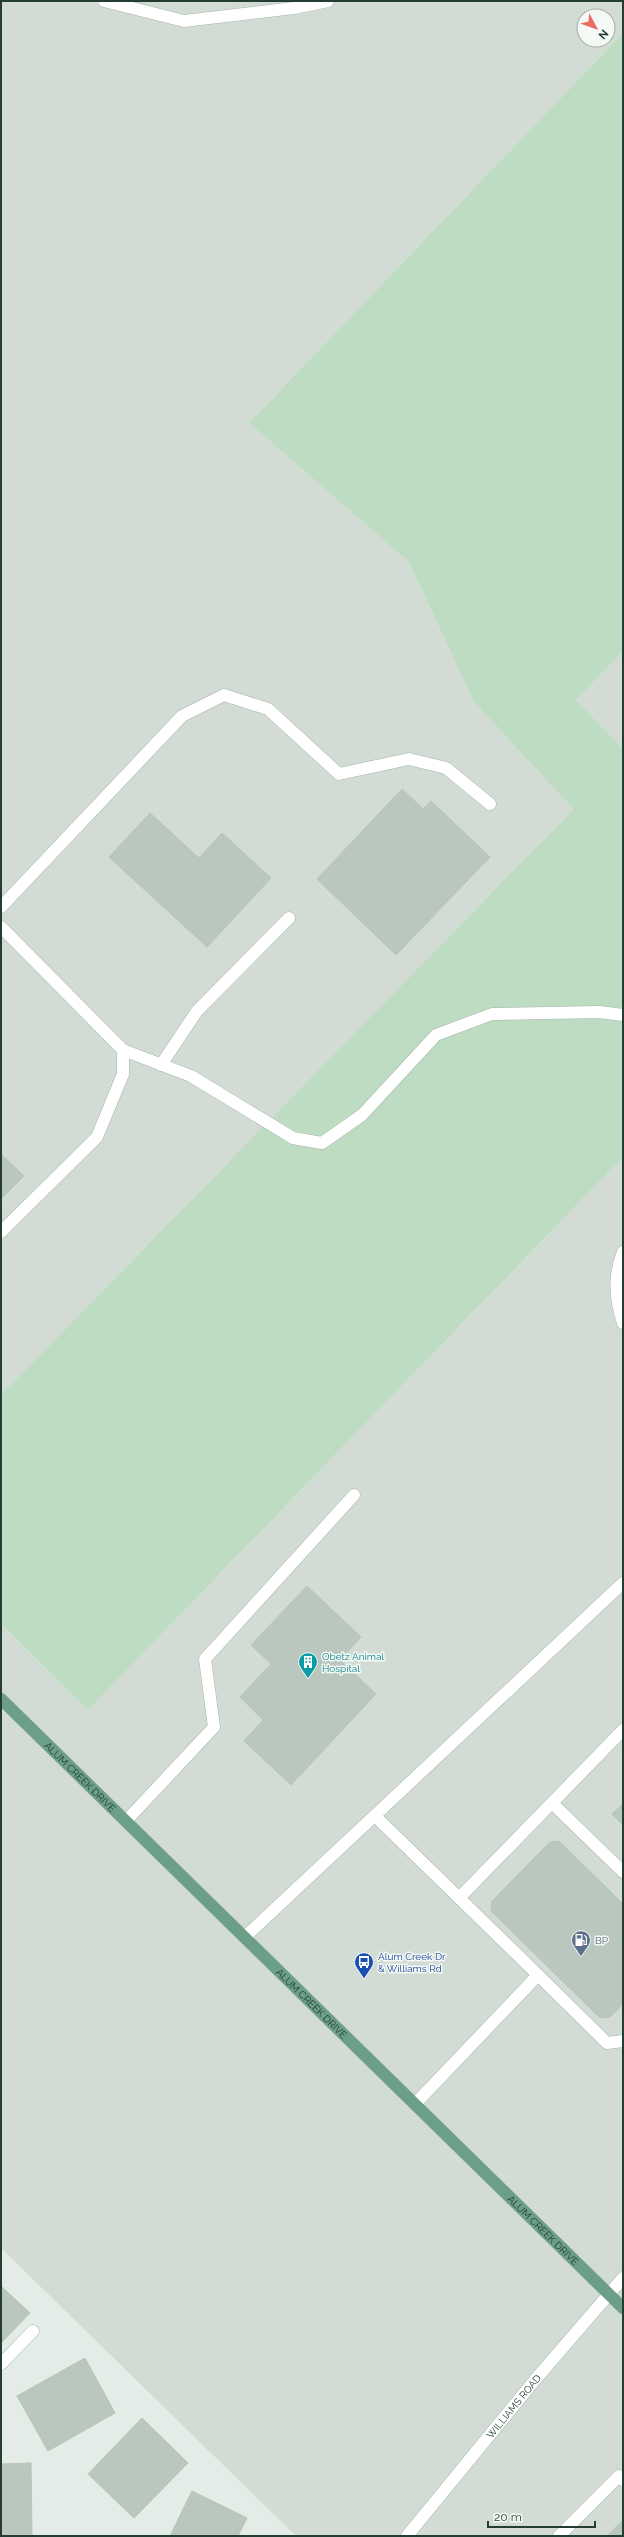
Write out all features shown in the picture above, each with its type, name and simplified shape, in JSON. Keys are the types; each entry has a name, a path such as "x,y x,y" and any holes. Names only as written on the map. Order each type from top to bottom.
{"main road":[{"path":"104,1 184,21 294,8 328,1"},
{"path":"1,907 182,716 224,695 268,709 339,774 409,759 446,768 490,804"},
{"path":"161,1065 197,1011 289,918"},
{"path":"1,927 123,1050 191,1076 293,1138 322,1143 362,1115 436,1035 492,1014 599,1012 623,1015"},
{"path":"1,1232 64,1172 97,1136 123,1074 123,1050"},
{"path":"623,1252 616,1268 616,1304 623,1322"},
{"path":"126,1821 214,1727 205,1659 354,1495"},
{"path":"245,1938 623,1583"},
{"name":"ALUM CREEK DRIVE","path":"1,1699 623,2308"},
{"path":"459,1898 623,1730"},
{"path":"552,1803 623,1872"},
{"path":"375,1816 606,2043 623,2041"},
{"path":"415,2104 538,1975"},
{"name":"WILLIAMS ROAD","path":"407,2536 623,2278"},
{"path":"1,2364 33,2331"},
{"path":"559,2536 619,2476 623,2480"}],"shaded area":[{"path":"1,1 623,1 623,33 616,40 616,8 576,8 576,48 609,48 249,423 409,562 474,702 575,809 1,1395"},
{"path":"623,651 623,749 576,700"},
{"path":"623,1157 623,2536 296,2536 1,2248 1,1624 88,1710"}],"green space":[{"path":"623,33 623,651 576,700 623,749 623,1157 88,1710 1,1624 1,1395 574,809 474,702 409,562 249,423 609,48 616,48 616,40"}],"building":[{"path":"402,789 423,809 431,801 490,857 396,955 317,879"},
{"path":"150,813 199,858 222,833 271,878 207,947 109,857"},
{"path":"1,1154 24,1176 1,1199"},
{"name":"Obetz Animal Hospital","path":"307,1586 361,1637 340,1660 376,1694 291,1785 244,1741 263,1720 240,1697 271,1664 251,1645"},
{"path":"623,1804 623,1825 612,1814"},
{"name":"BP","path":"559,1841 623,1904 623,2004 610,2017 600,2018 491,1911 492,1901 550,1842"},
{"path":"1,2286 30,2313 1,2343"},
{"path":"85,2358 115,2413 48,2451 17,2396"},
{"path":"142,2418 188,2463 134,2518 88,2474"},
{"path":"31,2463 32,2536 1,2536 1,2464"},
{"path":"192,2491 247,2518 238,2536 170,2536"},
{"path":"623,2520 623,2536 607,2536"}],"place":[{"name":"Obetz Animal Hospital","path":"308,1679"},
{"name":"BP","path":"581,1957"},
{"name":"Alum Creek Dr & Williams Rd","path":"364,1979"}]}
